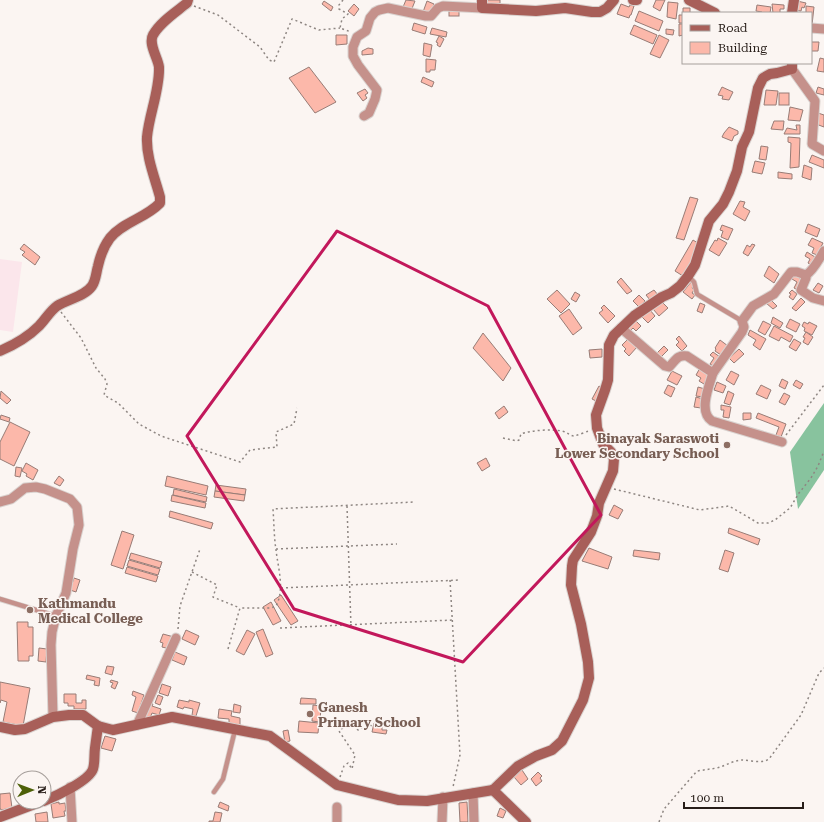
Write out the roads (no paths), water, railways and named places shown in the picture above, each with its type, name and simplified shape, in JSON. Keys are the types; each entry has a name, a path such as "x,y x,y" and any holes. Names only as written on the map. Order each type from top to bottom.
{"street":[{"path":"364,116 369,113 377,90 358,65 353,56 353,47 357,37 366,31 370,18 375,12 388,8 431,16 438,8 443,6 482,4 536,11 565,8 600,12 614,0"},
{"path":"688,0 713,12"},
{"path":"792,12 794,0"},
{"path":"0,350 14,345 38,328 56,306 86,292 91,288 95,281 98,264 103,250 110,239 117,231 146,214 160,202 148,153 147,138 158,75 157,58 152,40 153,35 162,24 188,2"},
{"path":"812,28 824,29"},
{"path":"0,727 15,730 25,729 53,717 83,715 98,726 113,730 172,717 270,736 337,785 398,800 427,801 443,797 493,790 518,766 536,756 552,750 562,741 583,700 589,678 588,662 581,624 571,585 572,566 573,560 591,532 600,503 613,471 614,459 611,452 603,444 597,428 596,415 608,380 609,345 614,335 640,312 680,286 695,265 710,221 730,192 737,171 742,147 749,132 758,88 763,78 792,66 815,101 812,144 824,151"},
{"path":"824,251 817,263 806,275 802,290 813,298 824,301"},
{"path":"782,442 712,421 706,414 706,394 712,373 742,332 744,327 742,321 753,306 774,294 791,272 806,275"},
{"path":"621,328 665,366 669,367 679,356 683,355 687,356 712,373"},
{"path":"0,502 11,499 25,488 36,487 45,489 70,500 77,507 79,525 73,549 66,593 56,616 52,632 53,717"},
{"path":"137,725 176,638"},
{"path":"52,798 83,781 93,770 98,726"},
{"path":"70,787 72,822"},
{"path":"493,790 526,822"},
{"path":"473,793 474,822"},
{"path":"442,822 443,797"},
{"path":"337,807 337,822"},
{"path":"0,817 19,810"}],"lane":[{"path":"688,276 694,282 697,294 742,321"},
{"path":"0,599 56,616"},
{"path":"214,792 223,779 235,730"}],"place":[{"name":"Binayak Saraswoti Lower Secondary School","path":"727,445"},
{"name":"Kathmandu Medical College","path":"30,610"},
{"name":"Ganesh Primary School","path":"310,714"}]}
